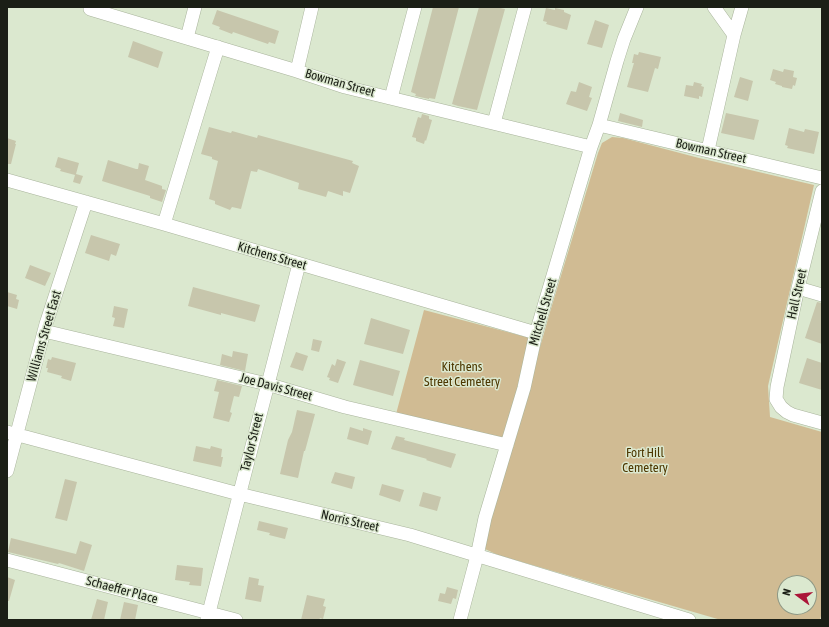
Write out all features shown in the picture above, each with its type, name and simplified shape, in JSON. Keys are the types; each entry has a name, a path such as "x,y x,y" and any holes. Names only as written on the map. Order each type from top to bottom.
{"street":[{"path":"187,38 195,7"},
{"path":"297,71 312,7"},
{"path":"391,98 415,7"},
{"path":"494,123 525,7"},
{"name":"Mitchell Street","path":"460,620 477,556 485,518 524,388 536,333 624,39 637,7"},
{"path":"714,7 734,35"},
{"path":"708,150 734,35 742,7"},
{"name":"Bowman Street","path":"90,9 297,71 345,87 591,147"},
{"path":"164,224 218,48"},
{"name":"Bowman Street","path":"599,125 822,178"},
{"name":"Kitchens Street","path":"7,180 164,224 536,333"},
{"name":"Hall Street","path":"822,191 798,288 776,398 781,407 787,412 822,423"},
{"name":"Williams Street East","path":"7,471 12,434 86,202"},
{"name":"Taylor Street","path":"208,617 299,264"},
{"path":"798,288 822,295"},
{"name":"Joe Davis Street","path":"44,332 267,384 345,407 507,445"},
{"name":"Norris Street","path":"12,434 239,494 410,535 689,620"},
{"name":"Schaeffer Place","path":"7,560 208,617 236,620"}],"green space":[{"name":"Fort Hill Cemetery","path":"612,137 623,138 699,158 814,185 768,386 770,417 822,432 822,612 820,620 721,620 498,555 485,549 491,519 550,312 602,143"},
{"name":"Kitchens Street Cemetery","path":"424,310 530,338 525,367 503,438 396,414"}],"building":[{"path":"433,7 459,7 435,99 429,99 415,96 416,94 411,92"},
{"path":"479,7 496,7 505,9 477,110 452,104"},
{"path":"546,8 564,10 564,12 571,15 567,30 546,24 547,22 543,21"},
{"path":"217,10 279,31 275,44 269,42 268,44 233,32 232,34 219,29 220,27 212,24"},
{"path":"595,20 609,25 602,48 587,44"},
{"path":"133,41 163,52 158,68 128,57"},
{"path":"639,52 661,57 658,69 655,68 648,92 627,87 634,63 632,63 634,54 638,55"},
{"path":"773,69 783,72 784,69 794,71 793,77 797,78 795,86 793,85 792,89 775,84 776,82 770,80"},
{"path":"740,77 753,81 748,101 734,97"},
{"path":"579,82 592,87 589,97 592,98 587,111 566,104 571,91 576,92"},
{"path":"694,82 702,84 701,86 704,87 702,97 699,96 699,99 684,96 686,85 693,86"},
{"path":"620,113 643,120 642,127 618,121"},
{"path":"726,113 759,120 754,140 721,133"},
{"path":"422,114 429,116 429,119 432,120 424,144 416,141 416,138 412,137 418,117 421,118"},
{"path":"209,127 231,133 232,131 257,138 258,135 353,161 352,163 359,166 350,193 343,191 343,196 328,191 326,197 298,189 299,183 258,169 257,172 251,171 241,209 232,207 230,210 215,204 215,201 209,199 218,161 212,159 212,157 201,154"},
{"path":"789,128 804,132 805,129 819,132 814,154 787,148 788,146 785,145"},
{"path":"7,138 16,141 11,164 7,164"},
{"path":"58,157 79,163 76,174 83,176 80,184 73,182 75,175 60,171 61,169 55,167"},
{"path":"108,160 136,169 138,169 139,163 149,166 145,180 162,186 162,189 166,190 162,202 150,198 150,196 102,181"},
{"path":"91,235 120,244 116,256 111,254 109,261 85,253"},
{"path":"30,265 51,273 45,286 25,278"},
{"path":"193,287 260,305 255,322 188,306"},
{"path":"7,292 17,295 16,299 19,300 17,309 7,306"},
{"path":"817,302 822,303 822,344 805,338"},
{"path":"114,306 128,309 124,328 113,326 115,318 112,317"},
{"path":"371,318 410,330 403,354 364,344"},
{"path":"313,339 322,341 319,352 311,350"},
{"path":"233,351 248,354 245,371 220,365 222,354 232,357"},
{"path":"296,352 308,356 303,371 290,367"},
{"path":"52,357 76,363 71,381 61,378 62,376 47,372 48,368 46,368 48,359 51,360"},
{"path":"807,358 822,363 822,390 799,383"},
{"path":"337,359 346,362 338,383 329,380 330,378 327,377 332,364 335,366"},
{"path":"360,360 400,371 393,396 353,385"},
{"path":"217,380 242,386 239,397 234,396 230,412 232,413 229,422 213,418 219,392 214,391"},
{"path":"297,410 315,414 298,478 280,474"},
{"path":"350,427 363,431 363,428 372,431 368,445 347,439"},
{"path":"396,436 405,438 404,440 456,454 451,468 426,460 427,459 391,449"},
{"path":"196,446 210,449 211,446 222,449 221,457 223,457 221,467 193,461"},
{"path":"335,472 355,477 352,489 331,483"},
{"path":"65,479 77,482 67,521 55,518"},
{"path":"382,484 404,490 400,502 379,495"},
{"path":"423,492 441,497 437,511 419,506"},
{"path":"259,521 288,528 285,539 257,530"},
{"path":"11,538 76,554 80,541 92,545 84,571 59,563 8,552"},
{"path":"177,565 203,568 201,586 189,585 190,582 175,580"},
{"path":"7,577 15,580 9,601 7,601"},
{"path":"249,577 259,579 258,585 264,586 261,602 245,599"},
{"path":"447,587 458,590 456,599 453,598 451,604 438,601 440,593 445,594"},
{"path":"307,595 325,599 323,606 326,607 323,619 301,620"},
{"path":"97,599 108,602 104,620 91,620"},
{"path":"124,602 138,605 135,620 120,620"}]}
